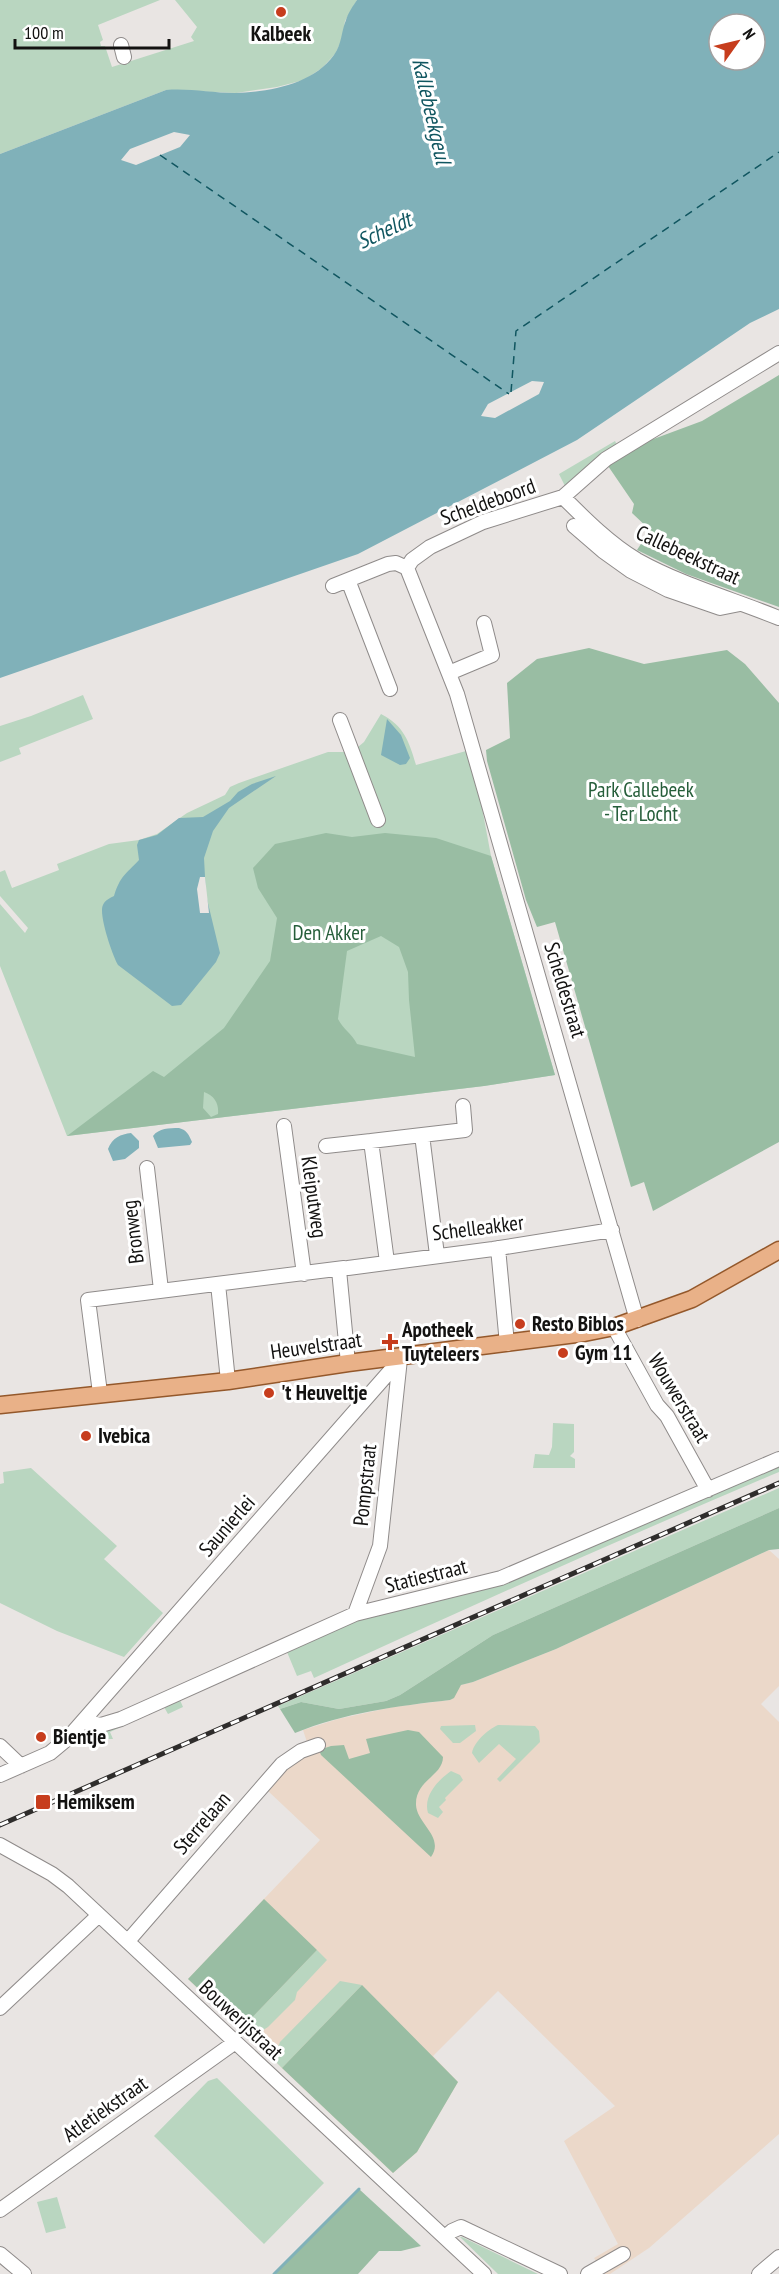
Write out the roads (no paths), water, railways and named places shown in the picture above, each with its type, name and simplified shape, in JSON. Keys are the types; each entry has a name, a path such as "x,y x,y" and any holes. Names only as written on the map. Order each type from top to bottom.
{"main road":[{"name":"Heuvelstraat","path":"0,1405 228,1381 348,1363 584,1333 637,1320 692,1299 779,1250"}],"street":[{"path":"563,497 606,459 779,353"},
{"name":"Callebeekstraat","path":"563,497 598,530 636,560 703,590 779,618"},
{"name":"Scheldeboord","path":"407,568 412,560 430,547 483,522 563,497"},
{"name":"Callebeekstraat","path":"574,526 631,571 668,590 720,608 742,603"},
{"path":"333,586 388,564 396,563 407,568"},
{"name":"Scheldestraat","path":"407,568 457,694 637,1320"},
{"path":"348,580 390,689"},
{"path":"449,673 492,655 484,623"},
{"path":"340,720 378,820"},
{"path":"326,1146 465,1130 463,1106"},
{"name":"Kleiputweg","path":"284,1126 304,1274"},
{"path":"422,1135 437,1255"},
{"path":"371,1141 387,1262"},
{"name":"Bronweg","path":"147,1168 161,1290"},
{"name":"Schelleakker","path":"100,1393 88,1300 344,1269 612,1230"},
{"path":"498,1248 507,1344"},
{"path":"344,1269 348,1363"},
{"path":"218,1284 228,1381"},
{"name":"Wouwerstraat","path":"614,1327 657,1406 667,1416 708,1490"},
{"name":"Pompstraat","path":"355,1614 380,1546 400,1357"},
{"name":"Saunierlei","path":"0,1775 58,1749 260,1522 391,1371 400,1357"},
{"name":"Statiestraat","path":"84,1721 101,1725 121,1719 355,1614 501,1578 779,1460"},
{"name":"Sterrelaan","path":"128,1941 282,1764 301,1750 318,1745"},
{"path":"0,1746 21,1766"},
{"name":"Bouwerijstraat","path":"0,1845 52,1874 99,1915 484,2274"},
{"path":"0,2008 99,1915"},
{"name":"Atletiekstraat","path":"0,2210 234,2043"},
{"path":"445,2238 452,2230 461,2227 560,2274"},
{"path":"0,2254 24,2274"},
{"path":"588,2274 622,2254"},
{"path":"759,2274 779,2257"}],"water":[{"path":"357,0 779,0 779,309 750,323 577,440 358,554 0,678 0,154 166,90 226,93 262,91 303,80 325,65 334,55 339,47 344,24"},
{"path":"387,719 401,735 410,758 406,764 400,765 381,755"},
{"path":"276,776 229,808 213,831 204,858 206,895 220,953 216,962 181,1005 172,1006 118,965 104,926 103,905 106,900 114,896 121,880 139,860 137,845 139,840 157,835 179,818 203,817 230,801 238,792 252,784"},
{"path":"179,1128 189,1135 192,1142 190,1145 158,1148 153,1136 155,1133 164,1129"},
{"path":"131,1133 139,1141 139,1148 125,1159 113,1161 108,1149 110,1145 117,1137"}],"waterway":[{"path":"274,2274 359,2189"}],"railway":[{"path":"0,1825 779,1483"}],"place":[{"name":"Kalbeek","path":"281,12"},
{"name":"Resto Biblos","path":"520,1324"},
{"name":"Apotheek Tuyteleers","path":"390,1342"},
{"name":"Gym 11","path":"563,1353"},
{"name":"'t Heuveltje","path":"269,1393"},
{"name":"Ivebica","path":"86,1436"},
{"name":"Bientje","path":"41,1737"},
{"name":"Hemiksem","path":"43,1802"}],"water label":[{"name":"Kallebeekgeul","path":"432,111"},
{"name":"Scheldt","path":"384,230"}],"park label":[{"name":"Park Callebeek - Ter Locht","path":"641,802"},
{"name":"Den Akker","path":"329,933"}]}
